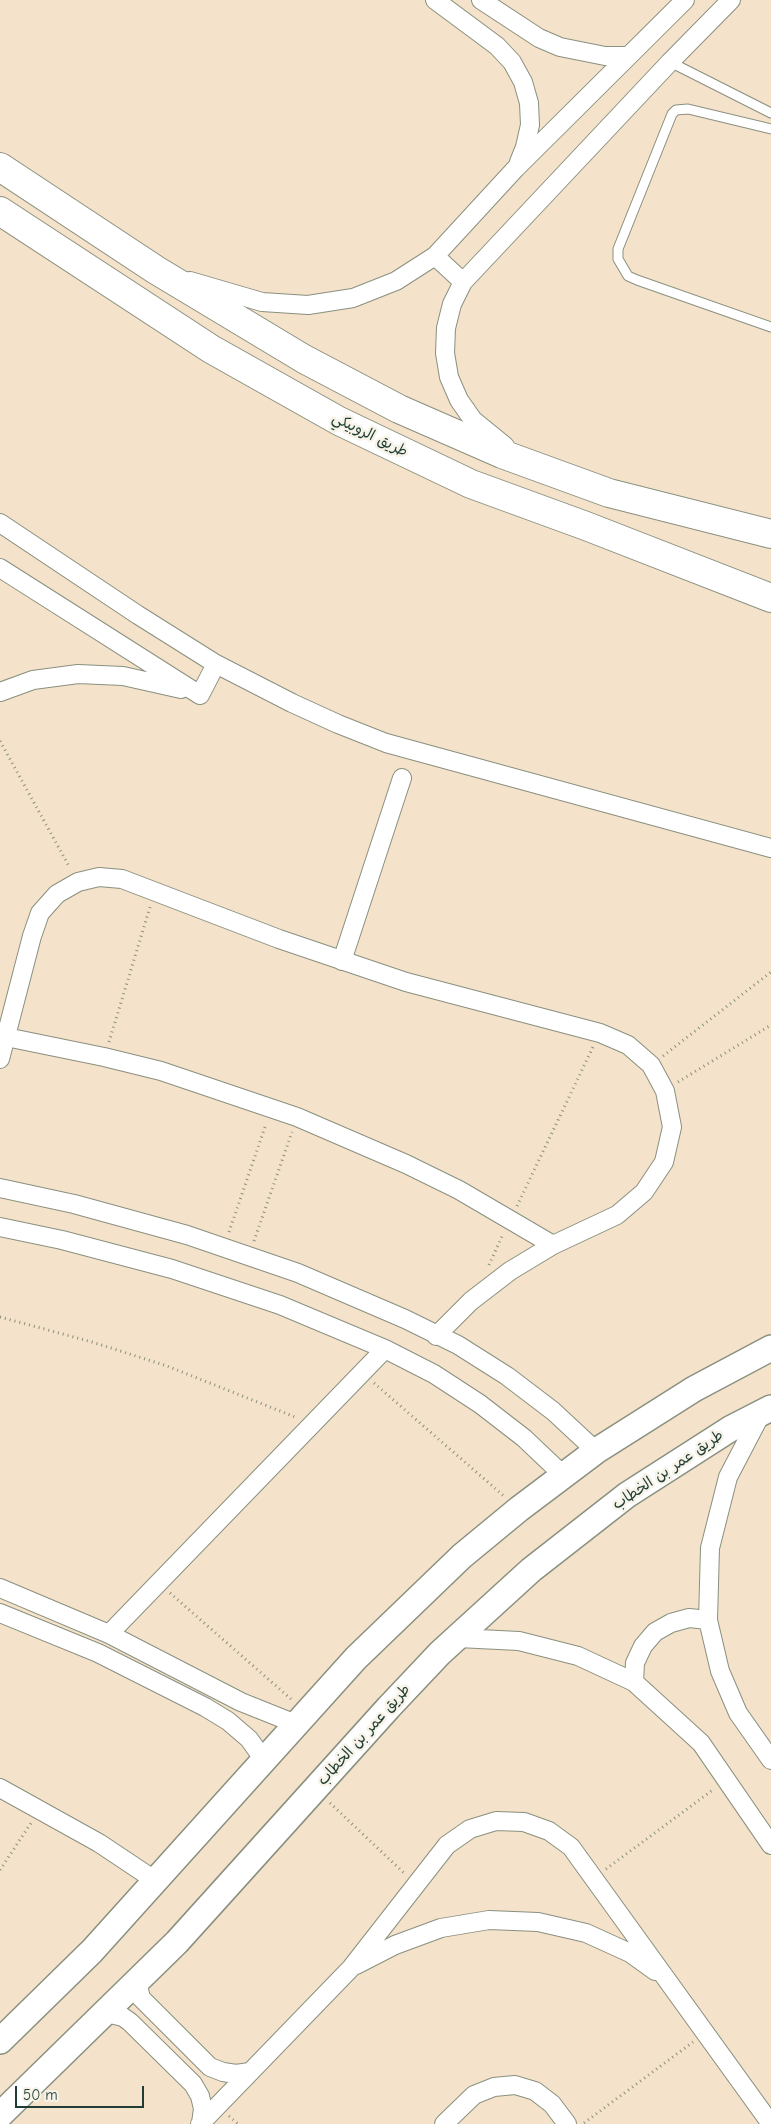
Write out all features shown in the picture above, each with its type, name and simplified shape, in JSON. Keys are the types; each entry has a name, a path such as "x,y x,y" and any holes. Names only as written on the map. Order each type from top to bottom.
{"main road":[{"path":"0,168 156,270 304,359 399,409 534,467 609,493 771,534"},
{"name":"طريق الروبيكي","path":"0,211 211,349 339,421 471,484 586,526 771,598"}],"street":[{"path":"435,0 497,46 512,62 523,82 529,103 530,126 525,148 516,168"},
{"path":"482,0 539,38 560,47 605,56 628,56"},
{"path":"156,270 262,302 308,305 346,299 375,291 409,274 435,256 516,168 685,0"},
{"path":"534,467 491,436 473,420 458,400 449,377 444,353 446,328 452,304 463,282 670,62 731,0"},
{"path":"435,256 463,282"},
{"path":"0,524 216,664 292,703 386,743 771,848"},
{"path":"0,568 200,695"},
{"path":"200,695 216,664"},
{"path":"0,692 32,680 47,677 100,674 146,680 200,695"},
{"path":"342,961 402,778"},
{"path":"0,1059 32,936 40,913 56,894 78,882 99,877 122,878 342,961 470,1000 600,1033 628,1045 651,1066 665,1090 672,1126 664,1162 644,1192 617,1215 553,1245 510,1271 471,1301 436,1336"},
{"path":"6,1036 104,1057 189,1080 272,1107 406,1164 510,1219 553,1245"},
{"path":"0,1188 74,1204 187,1235 298,1273 405,1319 436,1336 458,1345 507,1376 553,1411 596,1451"},
{"path":"0,1227 62,1240 172,1269 280,1305 385,1349 434,1374 480,1404 524,1438 563,1475"},
{"path":"0,2041 92,1951 301,1719 408,1606 462,1556 519,1509 596,1451 694,1389 771,1348"},
{"path":"109,1634 385,1349"},
{"path":"766,1410 728,1478 710,1548 708,1620 720,1671 738,1714 771,1760"},
{"name":"طريق عمر بن الخطاب","path":"0,2115 177,1942 314,1789 440,1653 531,1570 627,1495 730,1429 766,1410"},
{"path":"0,1588 109,1634 241,1702 301,1719"},
{"path":"0,1613 98,1653 205,1707 228,1721 248,1739 264,1760"},
{"path":"634,1682 639,1655 643,1646 655,1632 671,1623 689,1618 708,1620"},
{"path":"458,1638 519,1642 570,1654 634,1682 701,1743 771,1845"},
{"path":"0,1788 100,1843 156,1881"},
{"path":"200,2123 352,1968 447,1845 470,1829 496,1821 524,1822 549,1831 571,1847 771,2124"},
{"path":"352,1968 395,1946 441,1928 489,1920 538,1922 586,1933 630,1953 670,1982"},
{"path":"137,1982 141,1998 210,2067 236,2074 250,2072"},
{"path":"106,2013 123,2017 130,2022 193,2084 200,2096 203,2109 200,2123"},
{"path":"444,2124 474,2095 494,2087 515,2085 535,2091 552,2104 567,2124"},
{"path":"751,2096 771,2095"}],"lane":[{"path":"670,62 771,113"},
{"path":"771,129 688,109 676,110 669,119 618,249 618,260 628,276 637,280 771,327"}],"path":[{"path":"0,741 78,882"},
{"path":"104,1057 155,890"},
{"path":"651,1066 771,972"},
{"path":"665,1090 771,1025"},
{"path":"487,1268 600,1033"},
{"path":"223,1247 272,1107"},
{"path":"248,1256 297,1117"},
{"path":"0,1317 92,1342 167,1366 311,1425"},
{"path":"362,1372 519,1509"},
{"path":"159,1582 301,1719"},
{"path":"593,1879 726,1780"},
{"path":"314,1789 417,1884"},
{"path":"0,1870 41,1809"},
{"path":"582,2124 706,2032"}]}
